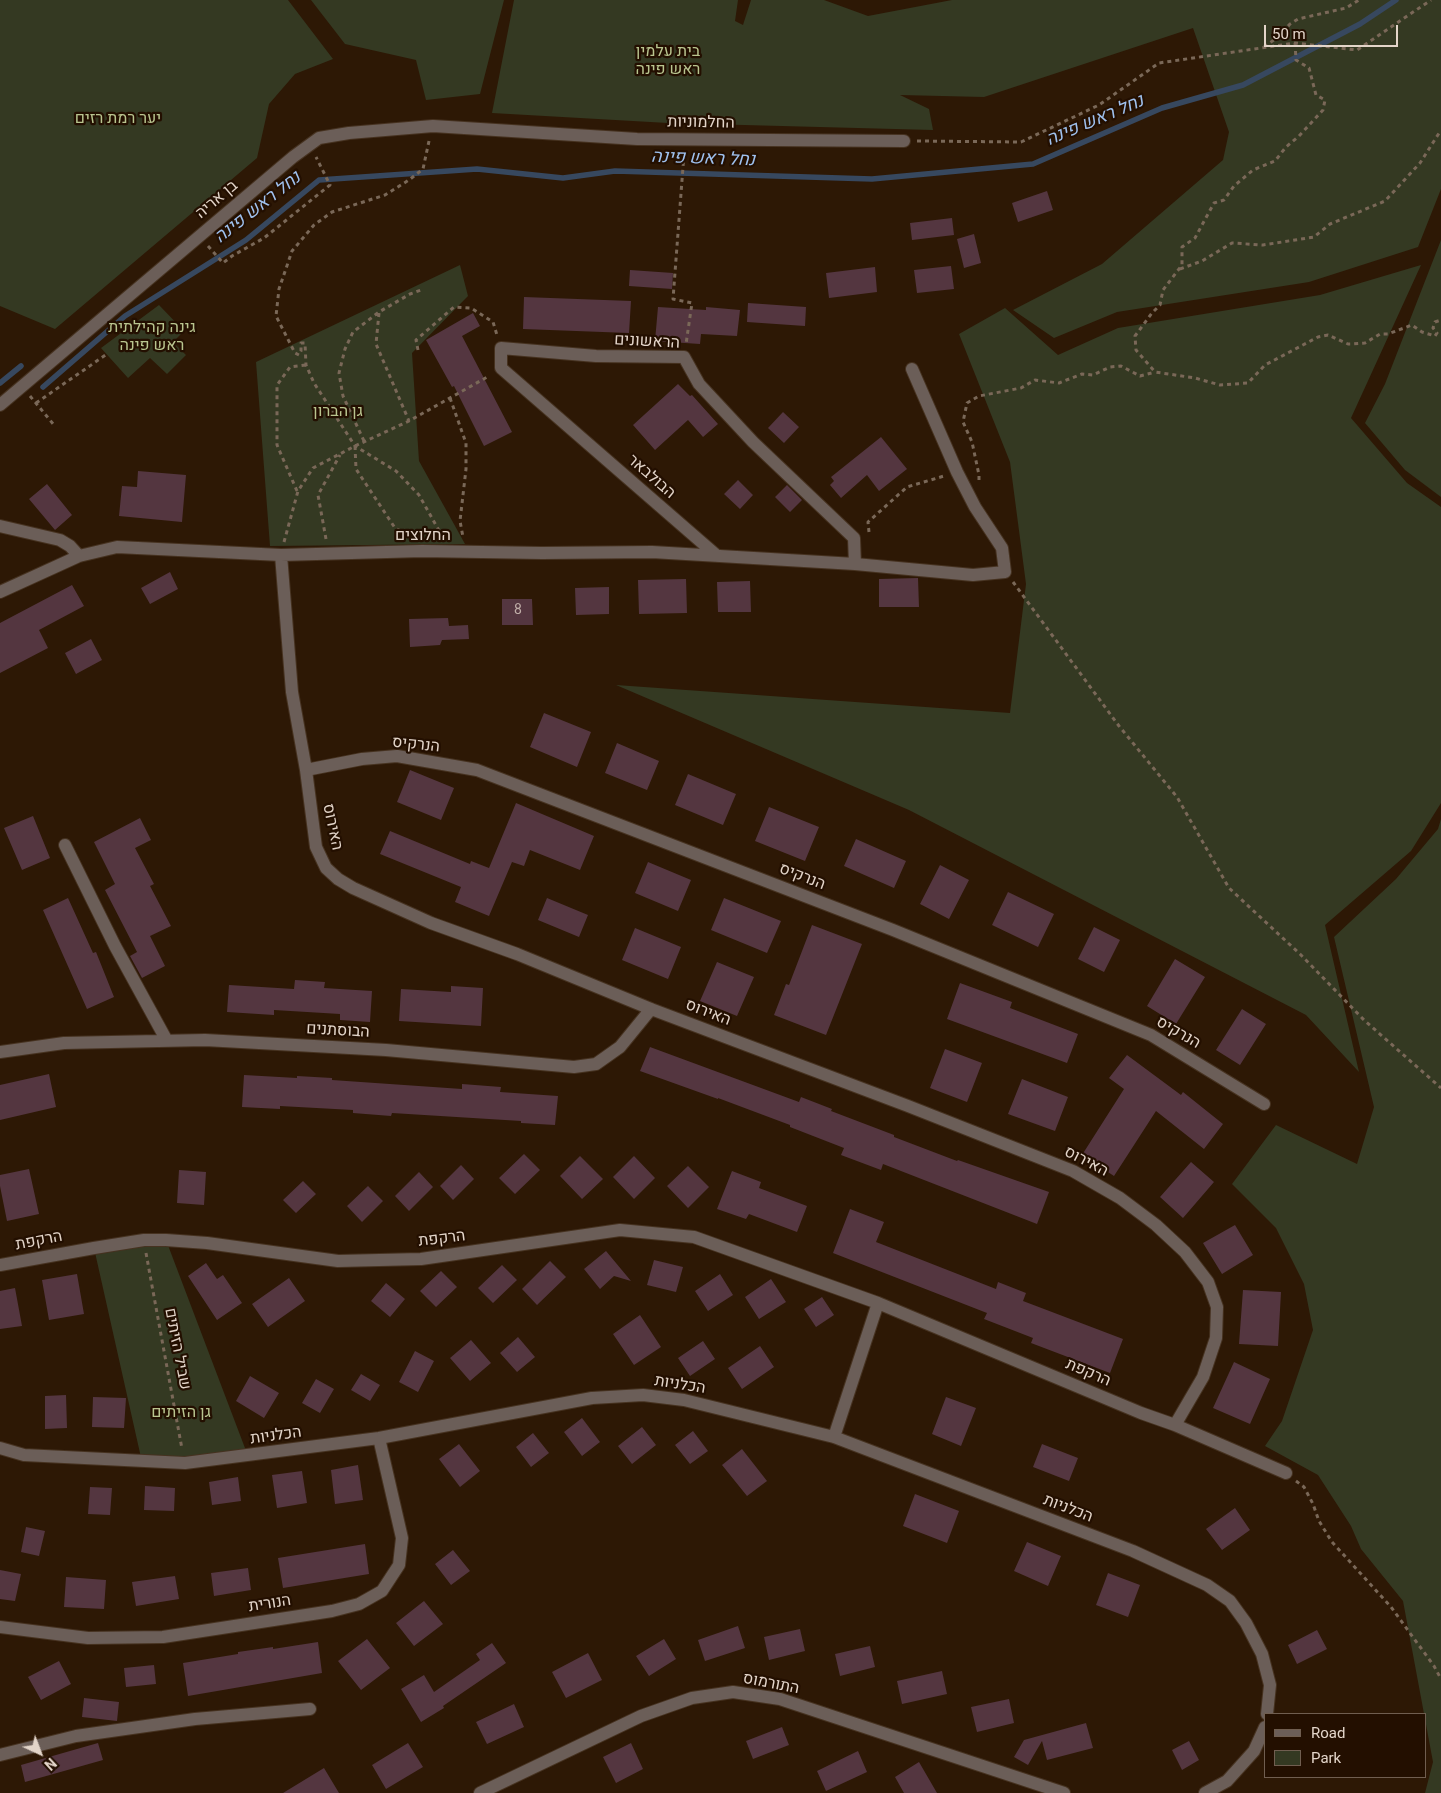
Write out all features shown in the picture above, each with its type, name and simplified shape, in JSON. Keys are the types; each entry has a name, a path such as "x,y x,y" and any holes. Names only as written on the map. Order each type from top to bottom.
{"street":[{"name":"בן אריה","path":"0,405 293,157 320,138 349,133 433,126 499,130"},
{"name":"החלמוניות","path":"499,130 637,139 904,141"},
{"name":"הראשונים","path":"501,348 596,356 684,356 699,384 741,430 854,538 855,564"},
{"path":"501,348 502,368"},
{"name":"הבולבאר","path":"502,368 715,554"},
{"path":"912,369 957,472 975,507 1002,548 1005,572"},
{"path":"0,526 60,540 70,546 79,556"},
{"name":"החלוצים","path":"0,592 79,556 117,547 281,555 422,551 652,552 715,554 973,574 1005,572"},
{"name":"האירוס","path":"281,555 292,692 306,770 316,847 326,868 338,880 432,923 516,954 650,1009 908,1106 1073,1171 1120,1198 1156,1225 1185,1252 1208,1282 1217,1307 1216,1338 1203,1377 1176,1425"},
{"name":"הנרקיס","path":"306,770 362,759 397,756 477,770 893,930 1151,1035 1264,1104"},
{"path":"65,845 115,946 167,1041"},
{"name":"הבוסתנים","path":"0,1052 64,1043 204,1040 386,1050 574,1067 596,1064 620,1047 650,1009"},
{"name":"הרקפת","path":"0,1265 144,1240 207,1242 338,1261 421,1259 620,1230 694,1237 878,1303 1132,1409 1176,1425 1286,1473"},
{"path":"834,1437 878,1303"},
{"name":"הכלניות","path":"0,1448 24,1455 185,1463 379,1438 592,1398 643,1396 684,1400 834,1437 1133,1550 1207,1585 1230,1601 1246,1623 1262,1654 1270,1685 1268,1713"},
{"name":"הנורית","path":"0,1628 88,1638 163,1637 332,1612 360,1604 382,1591 399,1565 402,1538 379,1438"},
{"name":"התורמוס","path":"480,1793 641,1716 692,1698 733,1692 780,1698 1064,1793"},
{"path":"0,1755 76,1736 195,1719 310,1709"},
{"path":"1206,1793 1227,1781 1254,1751 1264,1730"}],"path":[{"path":"1263,48 1298,19 1346,8 1360,0"},
{"path":"904,141 1021,142 1099,105 1159,63 1295,43 1357,50 1431,0"},
{"path":"1155,372 1136,350 1135,336 1160,305 1163,290 1182,265 1182,248 1195,238 1214,203 1224,200 1234,186 1253,170 1275,161 1286,147 1323,110 1325,100 1316,94 1309,68 1296,60 1295,43"},
{"path":"433,126 422,169 385,195 332,212 314,224 292,251 279,289 276,316 295,353 299,354 301,344 305,343 306,365 314,383 355,446 396,471 419,495 443,539"},
{"path":"1178,270 1202,261 1232,243 1263,245 1314,237 1330,224 1385,201 1420,163 1441,130"},
{"path":"684,356 692,303 673,299 686,139"},
{"path":"212,250 223,263 264,238 330,185 321,168"},
{"path":"364,441 343,396 339,372 345,349 353,332 379,312 410,294 421,290"},
{"path":"418,350 416,340 454,308 472,308 494,322 501,348"},
{"path":"379,312 376,344 409,421"},
{"path":"975,507 979,475 972,442 963,422 967,403 979,396 1021,388 1035,380 1059,383 1082,374 1094,375 1110,368 1121,366 1140,376 1155,372 1194,378 1220,385 1248,383 1265,365 1318,337 1328,335 1352,344 1365,342 1380,334 1388,334 1412,325 1422,332 1435,336 1437,332 1433,328 1435,322 1441,320"},
{"path":"36,403 106,354"},
{"path":"298,492 277,445 277,384 290,367 306,365"},
{"path":"281,555 298,492 313,468 364,441 409,421 502,368"},
{"path":"22,386 54,425"},
{"path":"450,398 466,443 466,469 460,521 465,544 470,552"},
{"path":"355,446 356,469 395,528 415,539 405,539"},
{"path":"336,538 326,538 318,495 341,454"},
{"path":"869,540 868,522 907,487 957,472"},
{"path":"1005,572 1119,726 1177,797 1229,888 1302,955 1364,1020 1441,1088"},
{"name":"שביל הזיתים","path":"144,1240 185,1463"},
{"path":"1286,1473 1304,1487 1319,1520 1332,1542 1390,1607 1434,1666 1441,1679"}],"green space":[{"name":"יער רמת רזים","path":"0,0 288,0 333,59 295,74 269,104 257,158 55,329 0,306"},
{"path":"311,0 504,0 480,94 426,100 416,60 345,44"},
{"name":"בית עלמין ראש פינה","path":"514,0 738,0 735,21 743,25 751,0 824,0 868,16 952,0 1441,0 1441,189 1418,247 1309,282 1117,312 1054,338 1013,310 1102,264 1223,160 1229,132 1193,28 984,97 900,95 929,109 933,130 668,123 492,113"},
{"path":"1441,240 1441,497 1405,470 1365,423 1385,384"},
{"name":"גן הברון","path":"460,265 468,296 412,353 419,461 465,544 270,546 256,362"},
{"path":"1421,265 1351,418 1407,483 1441,507 1441,803 1411,851 1325,925 1359,1072 1306,1015 909,810 616,685 1010,713 1026,584 1010,462 959,334 1005,308 1058,355 1118,328 1320,295"},
{"name":"גינה קהילתית ראש פינה","path":"159,305 184,331 173,342 186,355 167,374 150,358 128,378 101,348"},
{"path":"1441,819 1441,1793 1425,1793 1433,1762 1426,1724 1426,1713 1424,1713 1403,1601 1361,1549 1351,1526 1318,1475 1265,1446 1282,1421 1313,1330 1304,1284 1276,1228 1232,1184 1276,1125 1357,1164 1374,1107 1334,937 1396,879 1438,829"},
{"name":"גן הזיתים","path":"166,1240 248,1456 142,1462 94,1248"}],"building":[{"path":"1047,191 1053,210 1018,222 1012,203"},
{"path":"952,218 954,235 912,240 910,223"},
{"path":"974,234 981,263 964,268 957,239"},
{"path":"951,266 954,289 917,293 914,270"},
{"path":"875,267 877,292 829,298 826,273"},
{"path":"630,270 673,273 672,289 629,286"},
{"path":"524,297 631,301 629,333 523,329"},
{"path":"748,303 806,307 805,326 747,322"},
{"path":"658,307 706,310 706,307 740,310 737,336 701,334 700,344 655,341"},
{"path":"473,313 480,326 462,336 512,432 484,446 454,386 452,387 426,340"},
{"path":"678,384 690,396 692,395 718,424 703,437 688,420 655,450 633,425"},
{"path":"783,412 799,427 784,443 768,428"},
{"path":"881,437 907,469 879,491 867,475 841,498 830,485 834,481 831,477"},
{"path":"138,471 186,475 182,522 119,516 122,486 137,487"},
{"path":"738,480 753,495 740,509 724,494"},
{"path":"47,484 72,515 55,530 29,499"},
{"path":"787,485 802,500 790,512 775,497"},
{"path":"170,572 178,589 150,604 141,588"},
{"path":"918,578 919,607 879,607 879,579"},
{"path":"686,579 687,613 639,614 638,580"},
{"path":"750,581 751,612 718,612 717,582"},
{"path":"72,585 84,606 39,630 48,648 0,673 0,623"},
{"path":"609,587 609,614 576,615 575,588"},
{"path":"502,599 532,599 533,625 502,625"},
{"path":"448,618 449,626 468,625 469,639 442,640 440,645 410,647 409,619"},
{"path":"91,639 102,660 76,674 65,653"},
{"path":"544,713 591,732 577,767 530,747"},
{"path":"617,743 659,761 647,790 605,773"},
{"path":"410,770 454,788 441,820 397,802"},
{"path":"688,774 736,794 723,825 675,805"},
{"path":"516,803 594,836 580,870 530,850 524,866 512,862 489,916 455,902 461,887 380,854 390,831 470,864 471,861 489,868"},
{"path":"769,807 819,827 805,861 755,841"},
{"path":"33,816 50,858 22,870 4,828"},
{"path":"140,818 151,840 135,848 154,884 150,886 171,926 150,936 165,966 142,978 130,956 137,952 105,890 115,884 94,842"},
{"path":"856,839 906,861 894,888 844,866"},
{"path":"648,862 691,880 678,911 635,893"},
{"path":"940,865 969,880 949,919 920,904"},
{"path":"1008,892 1054,914 1038,947 992,925"},
{"path":"68,898 93,953 96,952 114,997 87,1009 43,910"},
{"path":"547,898 588,915 579,937 538,920"},
{"path":"724,898 781,921 767,953 711,930"},
{"path":"812,925 862,944 826,1035 774,1015 786,984 789,985"},
{"path":"1094,927 1120,940 1104,972 1078,959"},
{"path":"635,928 681,947 668,979 622,960"},
{"path":"1175,959 1205,977 1176,1024 1147,1006"},
{"path":"717,962 754,977 737,1016 700,1001"},
{"path":"295,980 325,982 324,988 372,991 370,1022 340,1020 340,1014 274,1010 274,1015 227,1012 229,985 294,989"},
{"path":"960,983 1012,1002 1010,1008 1078,1034 1067,1063 947,1019"},
{"path":"451,986 483,988 481,1026 399,1021 401,989 451,992"},
{"path":"1242,1009 1266,1024 1240,1065 1216,1050"},
{"path":"650,1047 799,1102 801,1097 832,1109 831,1111 894,1135 894,1137 957,1161 1049,1192 1037,1224 883,1164 881,1170 841,1155 844,1148 790,1127 790,1125 640,1071"},
{"path":"945,1049 982,1063 967,1102 930,1088"},
{"path":"1127,1055 1181,1095 1183,1092 1223,1124 1204,1149 1156,1111 1114,1176 1082,1155 1124,1089 1109,1078"},
{"path":"49,1074 56,1107 0,1120 0,1085"},
{"path":"244,1075 332,1078 332,1080 462,1089 462,1084 501,1087 500,1092 558,1096 555,1125 392,1113 391,1116 353,1113 353,1110 280,1106 280,1109 242,1107"},
{"path":"1022,1079 1068,1097 1055,1131 1008,1114"},
{"path":"524,1154 540,1170 515,1194 499,1178"},
{"path":"580,1156 603,1179 582,1199 560,1176"},
{"path":"634,1156 655,1178 634,1199 613,1177"},
{"path":"1191,1162 1214,1182 1183,1218 1160,1197"},
{"path":"461,1165 474,1179 453,1200 440,1186"},
{"path":"688,1166 709,1187 688,1208 667,1186"},
{"path":"29,1169 39,1214 7,1221 0,1186 0,1175"},
{"path":"179,1170 206,1172 204,1205 177,1203"},
{"path":"732,1171 761,1182 759,1188 807,1206 797,1232 749,1214 746,1219 717,1209"},
{"path":"419,1172 433,1187 409,1211 395,1196"},
{"path":"303,1181 316,1194 296,1213 283,1200"},
{"path":"368,1186 383,1201 362,1222 347,1206"},
{"path":"850,1209 884,1222 876,1242 996,1289 998,1282 1026,1293 1023,1301 1123,1339 1110,1373 1031,1343 1033,1338 984,1319 987,1313 833,1253"},
{"path":"1235,1225 1253,1255 1222,1274 1203,1243"},
{"path":"606,1251 631,1281 614,1276 600,1289 584,1269"},
{"path":"654,1260 683,1267 676,1292 647,1285"},
{"path":"550,1261 566,1277 537,1305 522,1289"},
{"path":"206,1263 217,1279 223,1275 242,1303 217,1320 188,1276"},
{"path":"502,1265 517,1280 493,1303 478,1288"},
{"path":"441,1271 457,1287 436,1307 420,1291"},
{"path":"77,1274 84,1314 49,1320 42,1280"},
{"path":"720,1274 733,1295 708,1311 695,1291"},
{"path":"289,1278 305,1301 268,1327 252,1304"},
{"path":"771,1279 786,1302 759,1319 745,1297"},
{"path":"386,1283 405,1299 390,1317 371,1301"},
{"path":"15,1288 22,1326 0,1329 0,1291"},
{"path":"1243,1290 1281,1292 1278,1346 1239,1344"},
{"path":"822,1297 834,1315 816,1327 804,1309"},
{"path":"640,1315 661,1347 634,1365 613,1334"},
{"path":"518,1337 535,1357 517,1372 500,1353"},
{"path":"471,1340 491,1363 470,1381 450,1358"},
{"path":"703,1341 715,1359 690,1376 678,1358"},
{"path":"760,1346 774,1367 742,1389 728,1368"},
{"path":"415,1351 434,1361 418,1392 399,1382"},
{"path":"1234,1362 1270,1379 1250,1424 1213,1408"},
{"path":"361,1374 380,1385 370,1401 351,1390"},
{"path":"250,1376 279,1393 264,1418 236,1401"},
{"path":"316,1379 334,1389 320,1413 302,1403"},
{"path":"66,1395 67,1428 45,1429 45,1396"},
{"path":"93,1397 126,1398 124,1428 92,1427"},
{"path":"946,1397 976,1408 961,1446 932,1434"},
{"path":"582,1418 600,1442 582,1456 564,1432"},
{"path":"642,1427 656,1445 632,1464 618,1446"},
{"path":"693,1431 708,1451 690,1464 675,1445"},
{"path":"533,1433 549,1453 531,1467 516,1447"},
{"path":"459,1444 480,1471 460,1487 439,1459"},
{"path":"1042,1444 1078,1458 1069,1481 1033,1467"},
{"path":"742,1449 767,1481 747,1496 722,1465"},
{"path":"358,1465 363,1500 335,1504 331,1470"},
{"path":"302,1471 307,1503 277,1508 272,1475"},
{"path":"238,1477 241,1501 212,1505 209,1482"},
{"path":"145,1486 175,1488 174,1511 144,1510"},
{"path":"90,1487 112,1488 110,1515 88,1514"},
{"path":"915,1494 959,1511 947,1543 903,1526"},
{"path":"1235,1508 1250,1530 1222,1550 1206,1529"},
{"path":"26,1527 45,1531 39,1556 21,1552"},
{"path":"1027,1542 1061,1556 1048,1586 1014,1571"},
{"path":"365,1544 369,1574 283,1588 278,1558"},
{"path":"453,1550 470,1571 451,1585 435,1564"},
{"path":"248,1568 251,1590 214,1596 211,1573"},
{"path":"0,1570 21,1574 15,1601 0,1599"},
{"path":"1108,1573 1140,1585 1128,1617 1096,1605"},
{"path":"175,1576 179,1599 136,1606 132,1582"},
{"path":"66,1577 106,1580 104,1609 64,1607"},
{"path":"424,1601 443,1624 414,1646 396,1623"},
{"path":"738,1626 745,1648 705,1661 698,1640"},
{"path":"800,1629 805,1651 769,1660 764,1637"},
{"path":"1317,1630 1327,1649 1297,1664 1288,1645"},
{"path":"367,1639 390,1668 361,1690 338,1661"},
{"path":"664,1639 676,1659 649,1676 636,1656"},
{"path":"318,1642 322,1673 188,1696 183,1663 238,1654 238,1652"},
{"path":"492,1643 506,1663 443,1706 444,1708 421,1722 401,1689 424,1675 434,1692 480,1660 476,1654"},
{"path":"870,1646 875,1667 840,1676 835,1654"},
{"path":"588,1653 602,1680 566,1698 552,1672"},
{"path":"59,1661 71,1684 41,1700 28,1677"},
{"path":"154,1665 156,1684 126,1687 124,1668"},
{"path":"942,1671 947,1694 902,1704 897,1681"},
{"path":"84,1698 119,1702 117,1721 82,1717"},
{"path":"1009,1699 1014,1723 977,1732 971,1707"},
{"path":"514,1704 524,1727 487,1744 476,1722"},
{"path":"1086,1723 1093,1748 1047,1760 1042,1741 1028,1765 1014,1757 1024,1740"},
{"path":"782,1727 789,1745 753,1759 746,1741"},
{"path":"1189,1741 1199,1760 1182,1770 1172,1750"},
{"path":"98,1743 103,1760 25,1782 21,1765"},
{"path":"408,1743 423,1767 386,1789 372,1765"},
{"path":"631,1743 643,1769 616,1783 603,1757"},
{"path":"858,1751 867,1772 826,1791 817,1771"},
{"path":"919,1762 937,1793 904,1793 895,1777"},
{"path":"324,1768 339,1793 283,1793"}],"waterway":[{"name":"נחל ראש פינה","path":"43,387 125,316 246,240 319,180 477,169 563,178 615,171 872,179 1033,164 1162,108 1243,85 1360,24 1396,0"},
{"name":"נחל ראש פינה","path":"0,383 21,366"}]}
